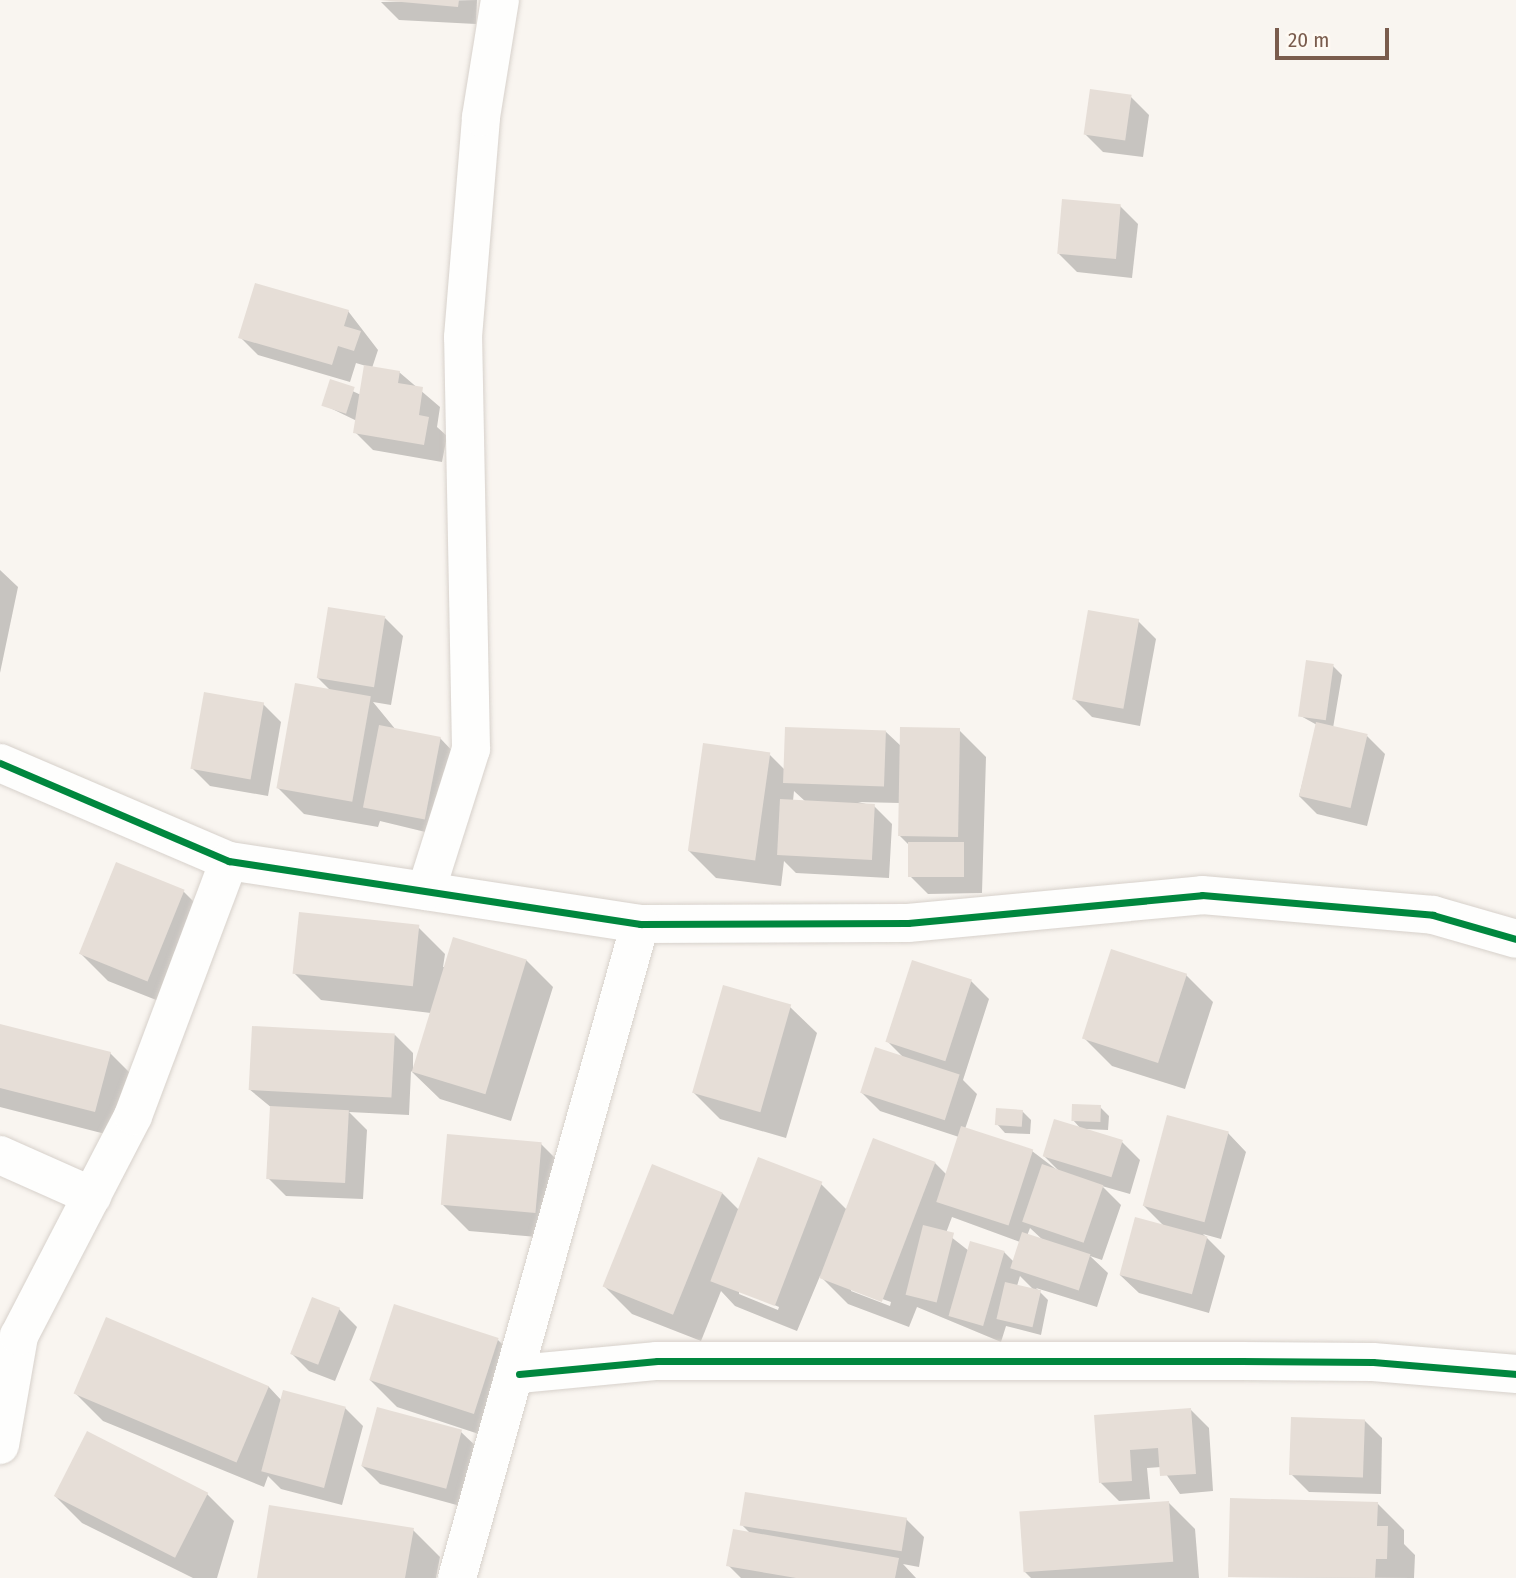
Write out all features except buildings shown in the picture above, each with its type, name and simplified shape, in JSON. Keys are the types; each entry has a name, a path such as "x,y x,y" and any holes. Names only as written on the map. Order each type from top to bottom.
{"street":[{"path":"426,891 471,749 463,337 481,117 500,0"},
{"path":"0,763 229,861 640,924 908,923 1202,895 1433,915 1516,939"},
{"path":"0,1445 19,1336 134,1116 229,861"},
{"path":"457,1578 519,1374 640,924"},
{"path":"0,1155 92,1196"},
{"path":"519,1374 657,1361 1373,1362 1516,1374"}],"cycle path":[{"path":"0,763 229,861 640,924 908,923 1202,895 1433,915 1516,939"},
{"path":"519,1374 657,1361 1373,1362 1516,1374"}]}
